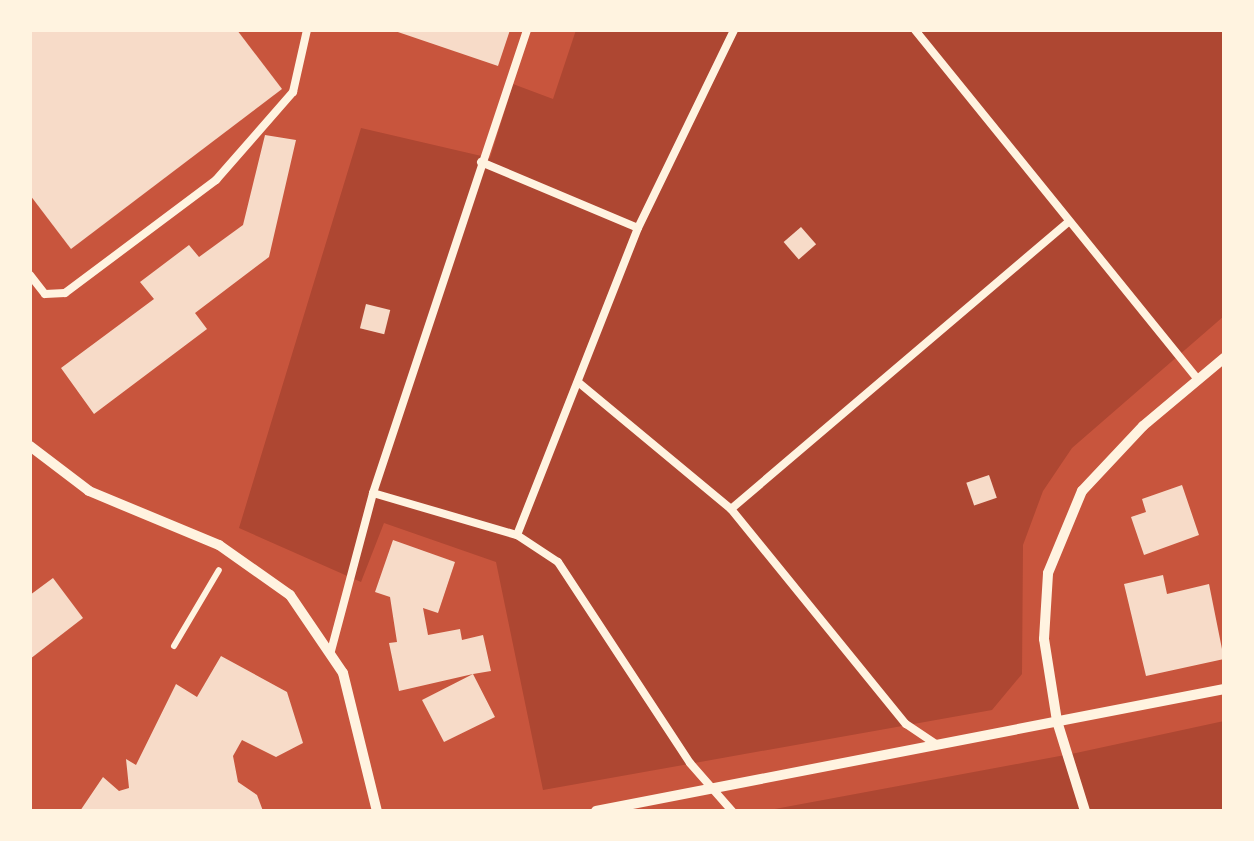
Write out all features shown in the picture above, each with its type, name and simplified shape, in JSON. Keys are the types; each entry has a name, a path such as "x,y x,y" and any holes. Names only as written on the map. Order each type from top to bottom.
{"street":[{"path":"1085,811 1057,721 1044,639 1048,574 1061,533 1104,464 1224,358"},
{"path":"30,446 90,492 230,552 290,595 331,650 348,689 377,811"},
{"path":"596,811 1224,688"}],"lane":[{"path":"30,276 45,294 65,293 216,180 292,92 307,30"},
{"path":"331,650 374,493 527,30"},
{"path":"517,535 638,228 734,30"},
{"path":"916,30 1067,223 1198,379"},
{"path":"481,162 638,228"},
{"path":"731,509 1067,223"},
{"path":"578,382 731,509 906,724 937,745"},
{"path":"374,493 517,535 558,562 690,763 732,811"}],"path":[{"path":"174,646 230,552"}],"shaded area":[{"path":"576,30 1224,30 1224,316 1072,448 1043,491 1023,545 1022,674 992,710 543,790 496,562 384,523 361,582 239,528 361,128 490,158 513,84 553,99"},
{"path":"1224,721 1224,811 764,811 1076,753"}],"building":[{"path":"30,30 237,30 282,89 71,249 30,195"},
{"path":"392,30 510,30 498,66"},
{"path":"265,135 296,140 269,257 195,313 207,329 94,414 61,368 154,299 140,282 189,245 199,257 243,225"},
{"path":"801,227 816,244 799,259 784,242"},
{"path":"366,304 390,310 384,334 360,328"},
{"path":"989,475 997,498 974,506 966,483"},
{"path":"1182,485 1199,535 1144,555 1131,517 1146,512 1142,499"},
{"path":"393,540 455,562 438,613 423,608 428,635 460,629 462,640 483,635 491,671 399,691 389,643 397,642 390,597 375,592"},
{"path":"1163,575 1167,594 1209,584 1224,659 1146,676 1124,584"},
{"path":"53,578 83,618 30,659 30,595"},
{"path":"221,656 287,692 303,743 276,757 242,740 233,756 238,782 257,795 263,811 80,811 103,777 119,791 129,788 126,759 136,765 176,684 197,697"},
{"path":"473,674 495,717 444,742 422,700"}]}
